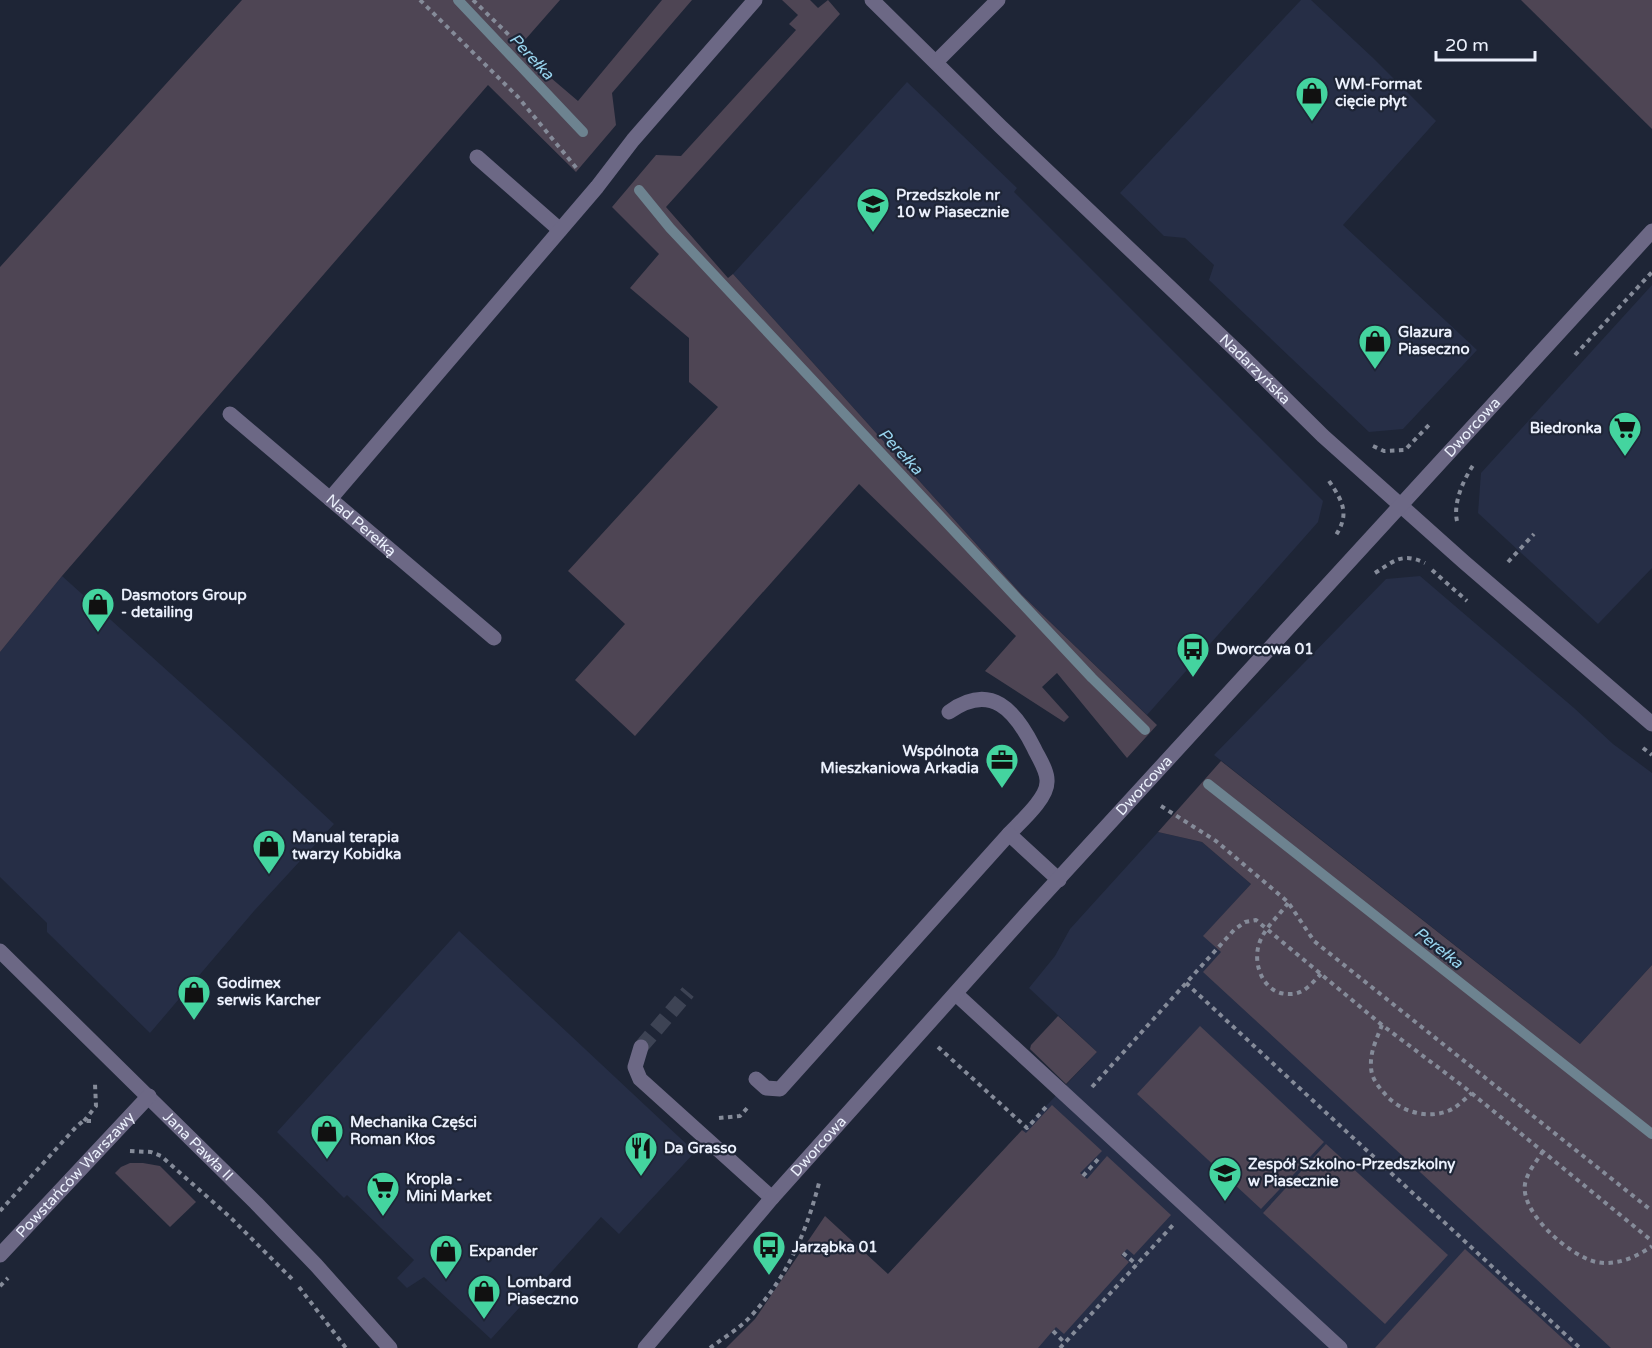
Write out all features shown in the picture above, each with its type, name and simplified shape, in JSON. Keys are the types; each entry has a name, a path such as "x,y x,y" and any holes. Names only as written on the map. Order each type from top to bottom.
{"street":[{"path":"330,499 597,187 633,140 755,0"},
{"name":"Nadarzyńska","path":"872,0 1323,436 1652,724"},
{"path":"936,62 998,0"},
{"path":"477,157 560,230"},
{"name":"Dworcowa","path":"645,1348 772,1198 1029,911 1652,231"},
{"name":"Nad Perełką","path":"230,414 494,638"},
{"path":"756,1079 766,1088 780,1089 1042,798 1047,783 1044,769 1023,727 1011,711 993,700 977,699 962,703 949,712"},
{"path":"1009,834 1059,880"},
{"name":"Jana Pawła II","path":"0,951 298,1246 390,1348"},
{"path":"956,994 1340,1348"},
{"path":"641,1047 635,1067 640,1079 772,1198"},
{"name":"Powstańców Warszawy","path":"0,1255 149,1096"}],"path":[{"path":"420,0 518,97 577,170 597,187"},
{"path":"472,0 514,40"},
{"path":"1368,443 1384,451 1405,450 1429,425"},
{"path":"1458,525 1455,512 1459,494 1472,466"},
{"path":"1329,481 1341,498 1344,515 1342,527 1334,538"},
{"path":"1508,562 1534,534"},
{"path":"1372,574 1399,558 1407,557 1424,561"},
{"path":"1161,806 1216,841 1288,902 1314,941 1652,1211"},
{"path":"1288,902 1259,943 1256,956 1258,970 1266,984 1280,992 1292,994 1306,989 1321,974"},
{"path":"1075,1105 1234,930 1245,922 1256,920 1382,1025 1472,1093 1652,1241"},
{"path":"1186,983 1580,1348"},
{"path":"1382,1025 1373,1048 1371,1065 1375,1082 1390,1100 1408,1111 1427,1115 1453,1109 1472,1093"},
{"path":"937,1047 1027,1128 1060,1091"},
{"path":"0,1211 96,1106 95,1084"},
{"path":"83,1121 98,1123"},
{"path":"128,1151 151,1152 161,1156 230,1217 296,1283 346,1348"},
{"path":"1543,1151 1525,1183 1525,1196 1534,1215 1550,1233 1577,1253 1594,1262 1610,1263 1638,1256 1652,1246"},
{"path":"710,1348 749,1318 789,1265 808,1222 821,1175"},
{"path":"1060,1348 1188,1209"},
{"path":"1123,1252 1137,1265"},
{"path":"1053,1331 1065,1343"}],"shaded area":[{"path":"242,0 560,0 517,49 578,101 662,0 692,0 612,93 616,125 576,172 488,85 62,576 0,652 0,267"},
{"path":"782,0 810,0 818,8 828,0 840,14 666,207 728,278 733,274 1022,595 1157,725 1127,758 1057,673 1042,687 1069,717 1064,722 985,671 1016,636 859,484 635,736 575,680 625,624 568,571 718,407 689,382 689,338 630,288 659,254 612,207 656,155 681,156 796,30 789,24 798,15"},
{"path":"1301,0 1311,0 1436,121 1343,225 1477,350 1403,429 1369,432 1209,280 1214,265 1185,238 1164,236 1120,193"},
{"path":"1521,0 1652,0 1652,129"},
{"path":"907,82 1017,188 1014,192 1323,501 1318,522 1147,715 1022,595 733,274"},
{"path":"1652,285 1652,568 1598,624 1478,513 1481,473"},
{"path":"62,576 334,824 254,911 150,1033 47,932 47,923 0,877 0,652"},
{"path":"1420,576 1613,744 1652,773 1652,965 1580,1044 1214,755 1386,579"},
{"path":"1221,761 1580,1044 1652,965 1652,1348 1611,1348 1203,972 1221,952 1203,936 1251,884 1202,842 1158,832"},
{"name":"Zespół Szkolno-Przedszkolny w Piasecznie","path":"1158,832 1202,842 1251,884 1204,936 1652,1348 966,1348 888,1274 1097,1052 1029,988 1055,956 1070,929"},
{"path":"459,931 695,1152 619,1234 601,1217 491,1339 424,1277 407,1288 397,1278 414,1260 347,1195 344,1198 277,1132"},
{"path":"1058,1016 1097,1052 1066,1084 1030,1049 1031,1045"},
{"path":"1200,1026 1324,1142 1261,1209 1137,1094"},
{"path":"1052,1105 1102,1151 1080,1173 1087,1179 1107,1156 1171,1215 1134,1255 1127,1249 1121,1255 1129,1262 1064,1334 1056,1327 1038,1348 726,1348 755,1319 825,1216 888,1274 1022,1130 1026,1133"},
{"path":"1326,1144 1448,1255 1385,1324 1263,1213"},
{"path":"130,1163 160,1166 196,1202 170,1227 115,1173"},
{"path":"1465,1249 1573,1348 1375,1348"}],"waterway":[{"name":"Perełka","path":"458,0 583,132"},
{"name":"Perełka","path":"639,190 670,228 1092,678 1145,730"},
{"name":"Perełka","path":"1208,784 1652,1134"}],"tunnel":[{"path":"641,1047 688,992"}],"place":[{"name":"WM-Format cięcie płyt","path":"1312,122"},
{"name":"Przedszkole nr 10 w Piasecznie","path":"873,233"},
{"name":"Glazura Piaseczno","path":"1375,370"},
{"name":"Biedronka","path":"1625,457"},
{"name":"Dasmotors Group - detailing","path":"98,633"},
{"name":"Dworcowa 01","path":"1193,678"},
{"name":"Wspólnota Mieszkaniowa Arkadia","path":"1002,789"},
{"name":"Manual terapia twarzy Kobidka","path":"269,875"},
{"name":"Godimex serwis Karcher","path":"194,1021"},
{"name":"Mechanika Części Roman Kłos","path":"327,1160"},
{"name":"Da Grasso","path":"641,1177"},
{"name":"Zespół Szkolno-Przedszkolny w Piasecznie","path":"1225,1202"},
{"name":"Kropla - Mini Market","path":"383,1217"},
{"name":"Jarząbka 01","path":"769,1276"},
{"name":"Expander","path":"446,1280"},
{"name":"Lombard Piaseczno","path":"484,1320"}]}
